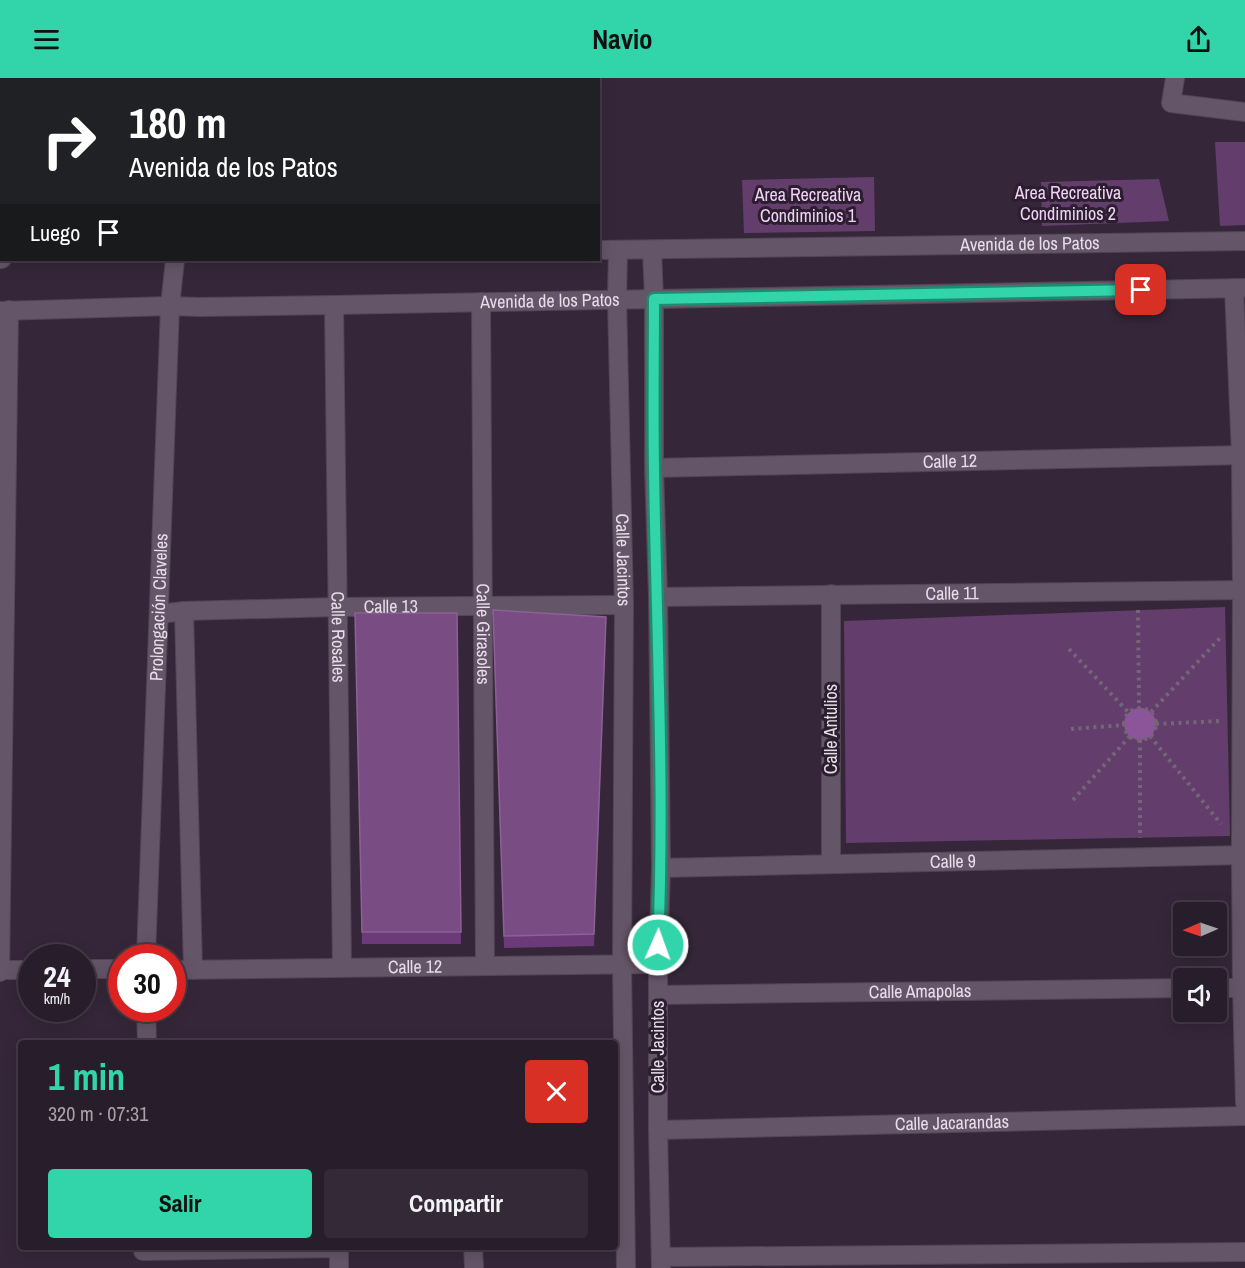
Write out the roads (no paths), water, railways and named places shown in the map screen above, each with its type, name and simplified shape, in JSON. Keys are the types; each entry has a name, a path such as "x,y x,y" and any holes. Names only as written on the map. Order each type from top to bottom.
{"street":[{"path":"1175,78 1171,103 1245,112"},
{"name":"Avenida de los Patos","path":"600,250 1245,241"},
{"name":"Calle Jacintos","path":"618,250 617,299 624,605 622,964 626,1268"},
{"name":"Calle Jacintos","path":"652,250 661,868 658,964 661,1263"},
{"name":"Prolongación Claveles","path":"146,944 170,306 175,261"},
{"path":"1239,288 1244,590 1238,720 1243,855 1245,1103"},
{"name":"Avenida de los Patos","path":"4,311 170,306 1239,288"},
{"name":"Calle Girasoles","path":"481,302 485,966"},
{"name":"Calle Rosales","path":"334,305 342,967"},
{"path":"4,311 0,971 18,970"},
{"name":"Calle 12","path":"654,468 1243,455"},
{"name":"Calle 11","path":"657,597 1244,590"},
{"name":"Calle Antulios","path":"831,594 831,864"},
{"name":"Calle 13","path":"159,614 184,611 337,607 624,605"},
{"path":"184,611 193,970"},
{"name":"Calle 9","path":"661,868 1243,855"},
{"name":"Calle 12","path":"186,970 658,964"},
{"name":"Calle Amapolas","path":"658,995 1173,988"},
{"path":"1227,988 1243,988"},
{"path":"146,1022 147,1040"},
{"name":"Calle Jacarandas","path":"658,1130 1245,1116"},
{"path":"142,1255 265,1250"},
{"path":"339,1250 339,1268"},
{"path":"473,1250 474,1268"},
{"path":"661,1263 1245,1252"}],"park label":[{"name":"Area Recreativa Condiminios 2","path":"1068,203"},
{"name":"Area Recreativa Condiminios 1","path":"808,205"}]}
